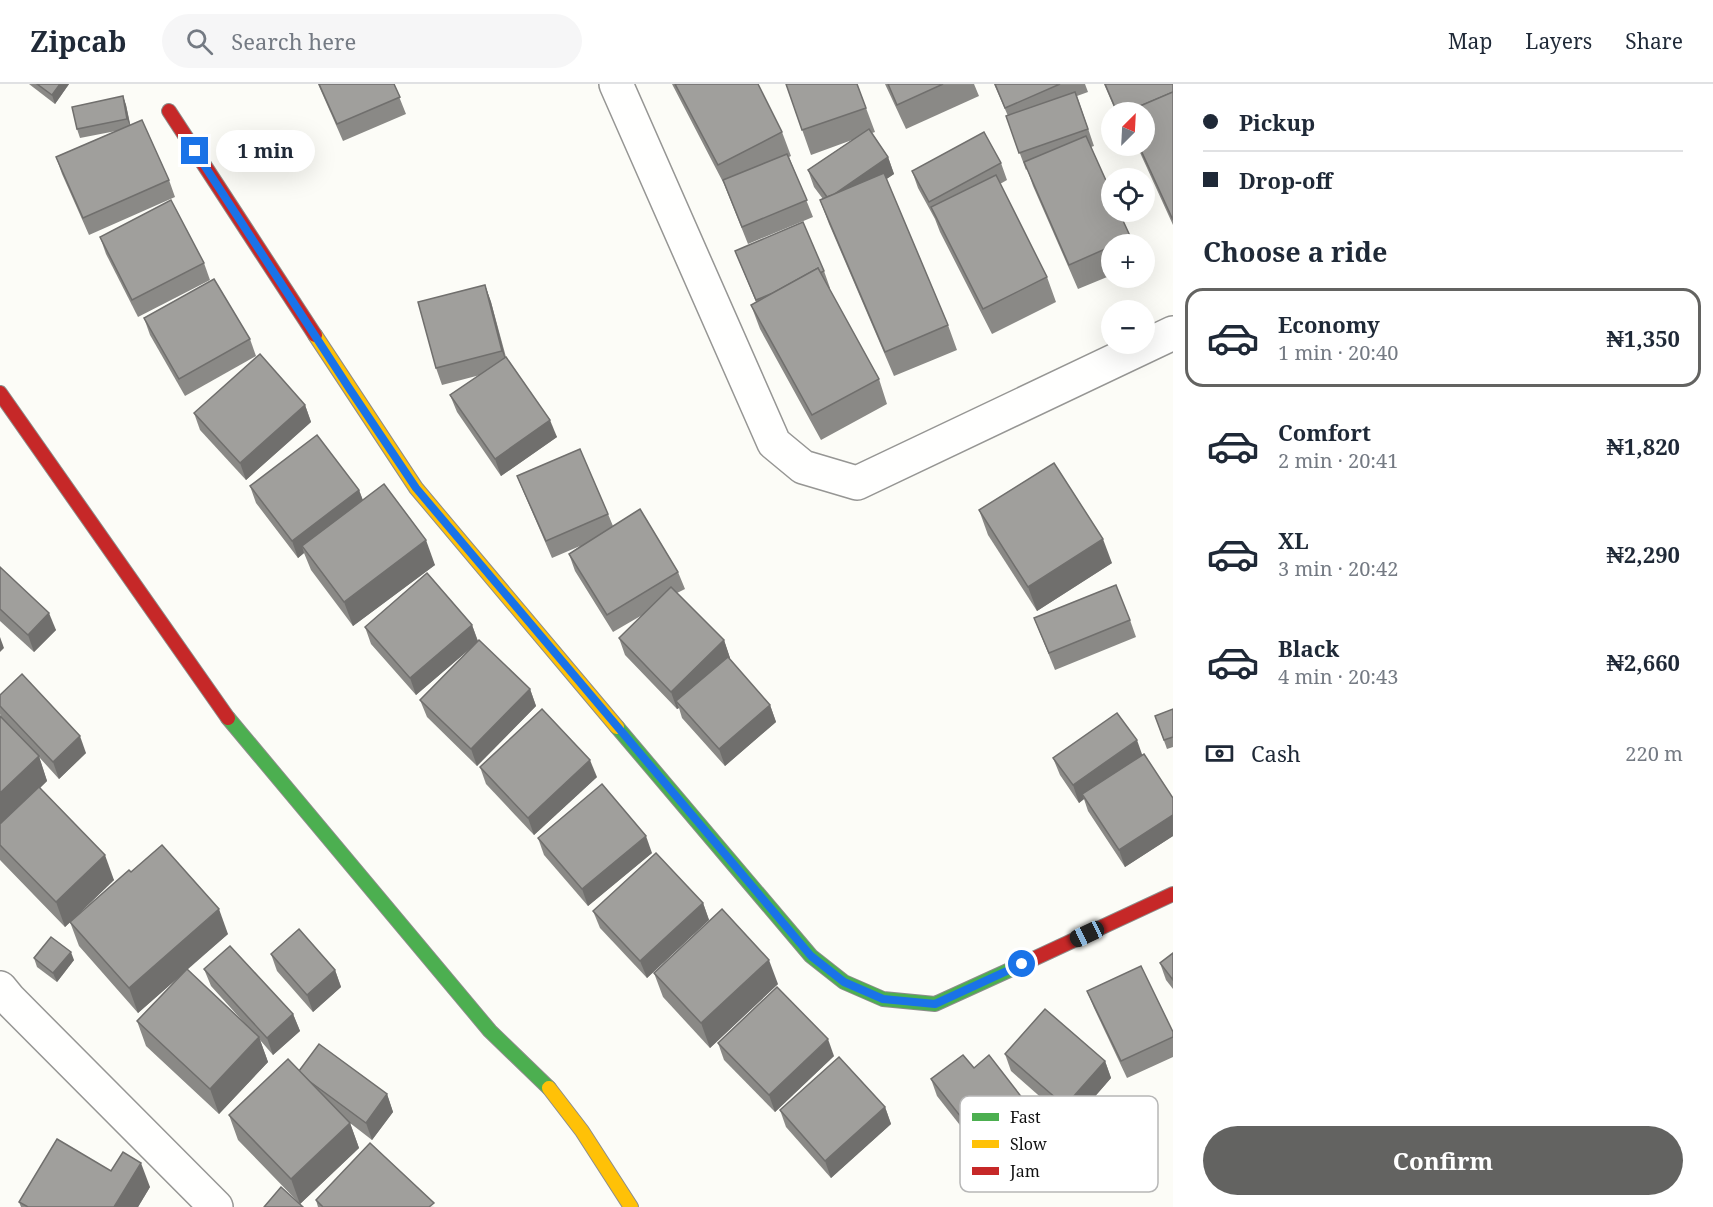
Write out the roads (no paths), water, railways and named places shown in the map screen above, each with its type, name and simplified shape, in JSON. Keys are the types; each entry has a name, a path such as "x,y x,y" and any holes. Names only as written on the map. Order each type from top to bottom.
{"street":[{"path":"616,84 774,443 803,467 857,483 1173,333"},
{"path":"169,111 416,488 811,956 844,982 883,999 935,1004 1173,894"},
{"path":"0,393 218,706 490,1031 538,1075 564,1106 631,1207"},
{"path":"3,995 216,1207"}]}
